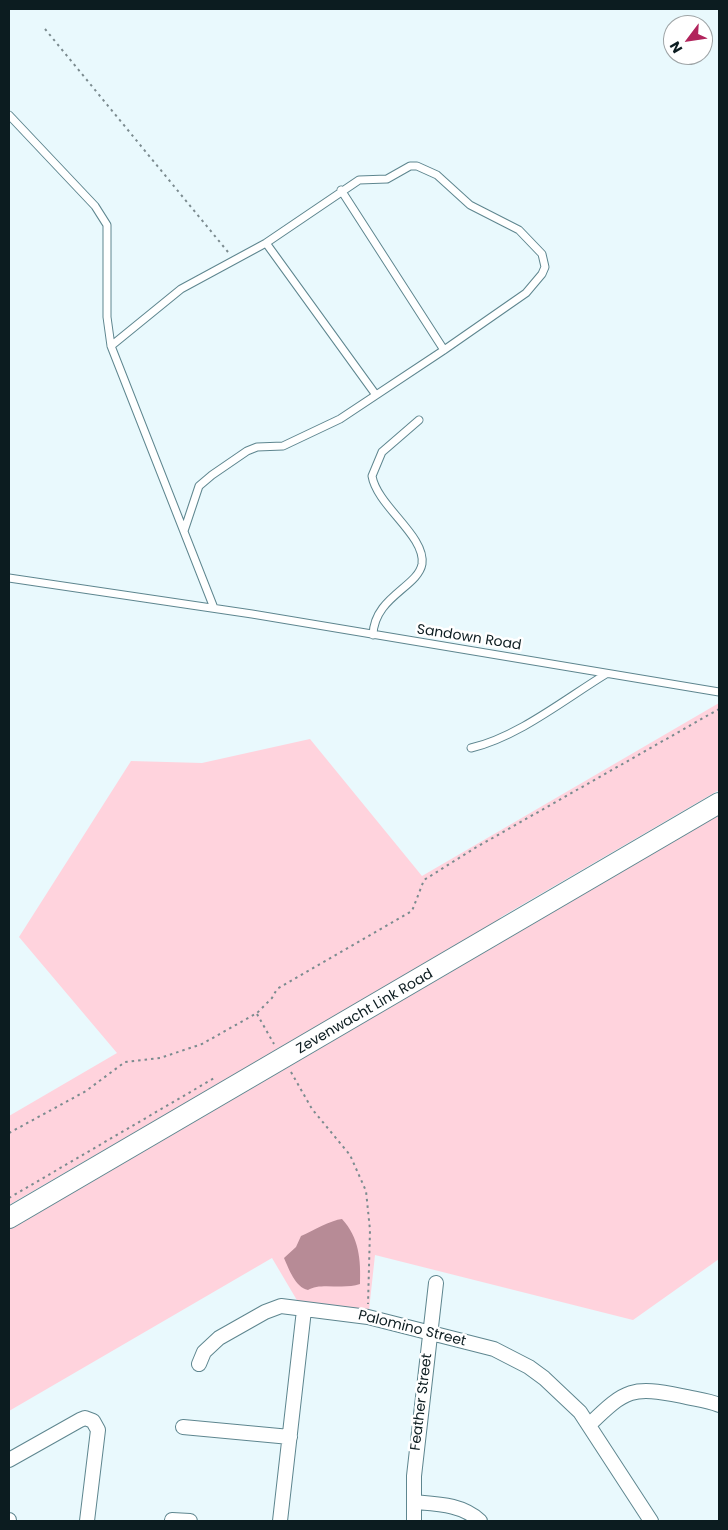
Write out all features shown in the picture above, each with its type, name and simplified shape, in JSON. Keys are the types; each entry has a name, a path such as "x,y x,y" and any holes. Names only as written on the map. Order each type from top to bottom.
{"street":[{"name":"Zevenwacht Link Road","path":"9,1218 283,1060 719,803"},
{"name":"Feather Street","path":"414,1521 414,1476 436,1283"},
{"name":"Palomino Street","path":"200,1364 209,1345 265,1312 281,1306 368,1317 494,1349 512,1358 557,1389 590,1424 651,1521"},
{"path":"280,1521 304,1310"},
{"path":"590,1424 612,1402 637,1391 656,1391 719,1404"},
{"path":"9,1460 80,1420 85,1418 93,1421 98,1430 87,1521"},
{"path":"184,1427 290,1437"},
{"path":"414,1502 450,1506 464,1511 480,1521"},
{"path":"172,1520 190,1521"}],"lane":[{"path":"9,115 94,206 107,225 107,317 111,346 214,608"},
{"path":"111,346 181,289 236,262 266,244 341,190 359,180 388,179 410,166 417,166 437,175 470,205 519,230 542,254 545,267 542,274 526,293 444,350 340,419 284,446 257,448 247,452 212,475 199,486 191,505 184,531"},
{"path":"341,190 444,350"},
{"path":"266,244 376,395"},
{"path":"373,635 373,626 381,609 418,574 422,565 421,554 416,544 379,496 372,476 382,452 419,420"},
{"name":"Sandown Road","path":"9,578 214,608 719,692"},
{"path":"470,748 484,745 520,727 606,674"}],"path":[{"path":"45,29 236,262"},
{"path":"9,1133 86,1092 125,1062 160,1058 180,1053 202,1044 257,1013 277,990 412,911 424,880 534,813 719,709"},
{"path":"257,1013 312,1108 350,1155 366,1192 370,1230 368,1317"}],"shaded area":[{"path":"719,703 719,790 501,917 495,924 9,1205 9,1116 117,1053 19,937 131,761 202,763 310,739 422,876"},
{"path":"719,813 719,1259 633,1320 375,1255 369,1310 298,1302 272,1258 9,1411 9,1228"},
{"path":"342,1219 352,1233 358,1249 360,1284 319,1287 308,1290 303,1288 293,1277 284,1258 296,1247 301,1236"}]}
